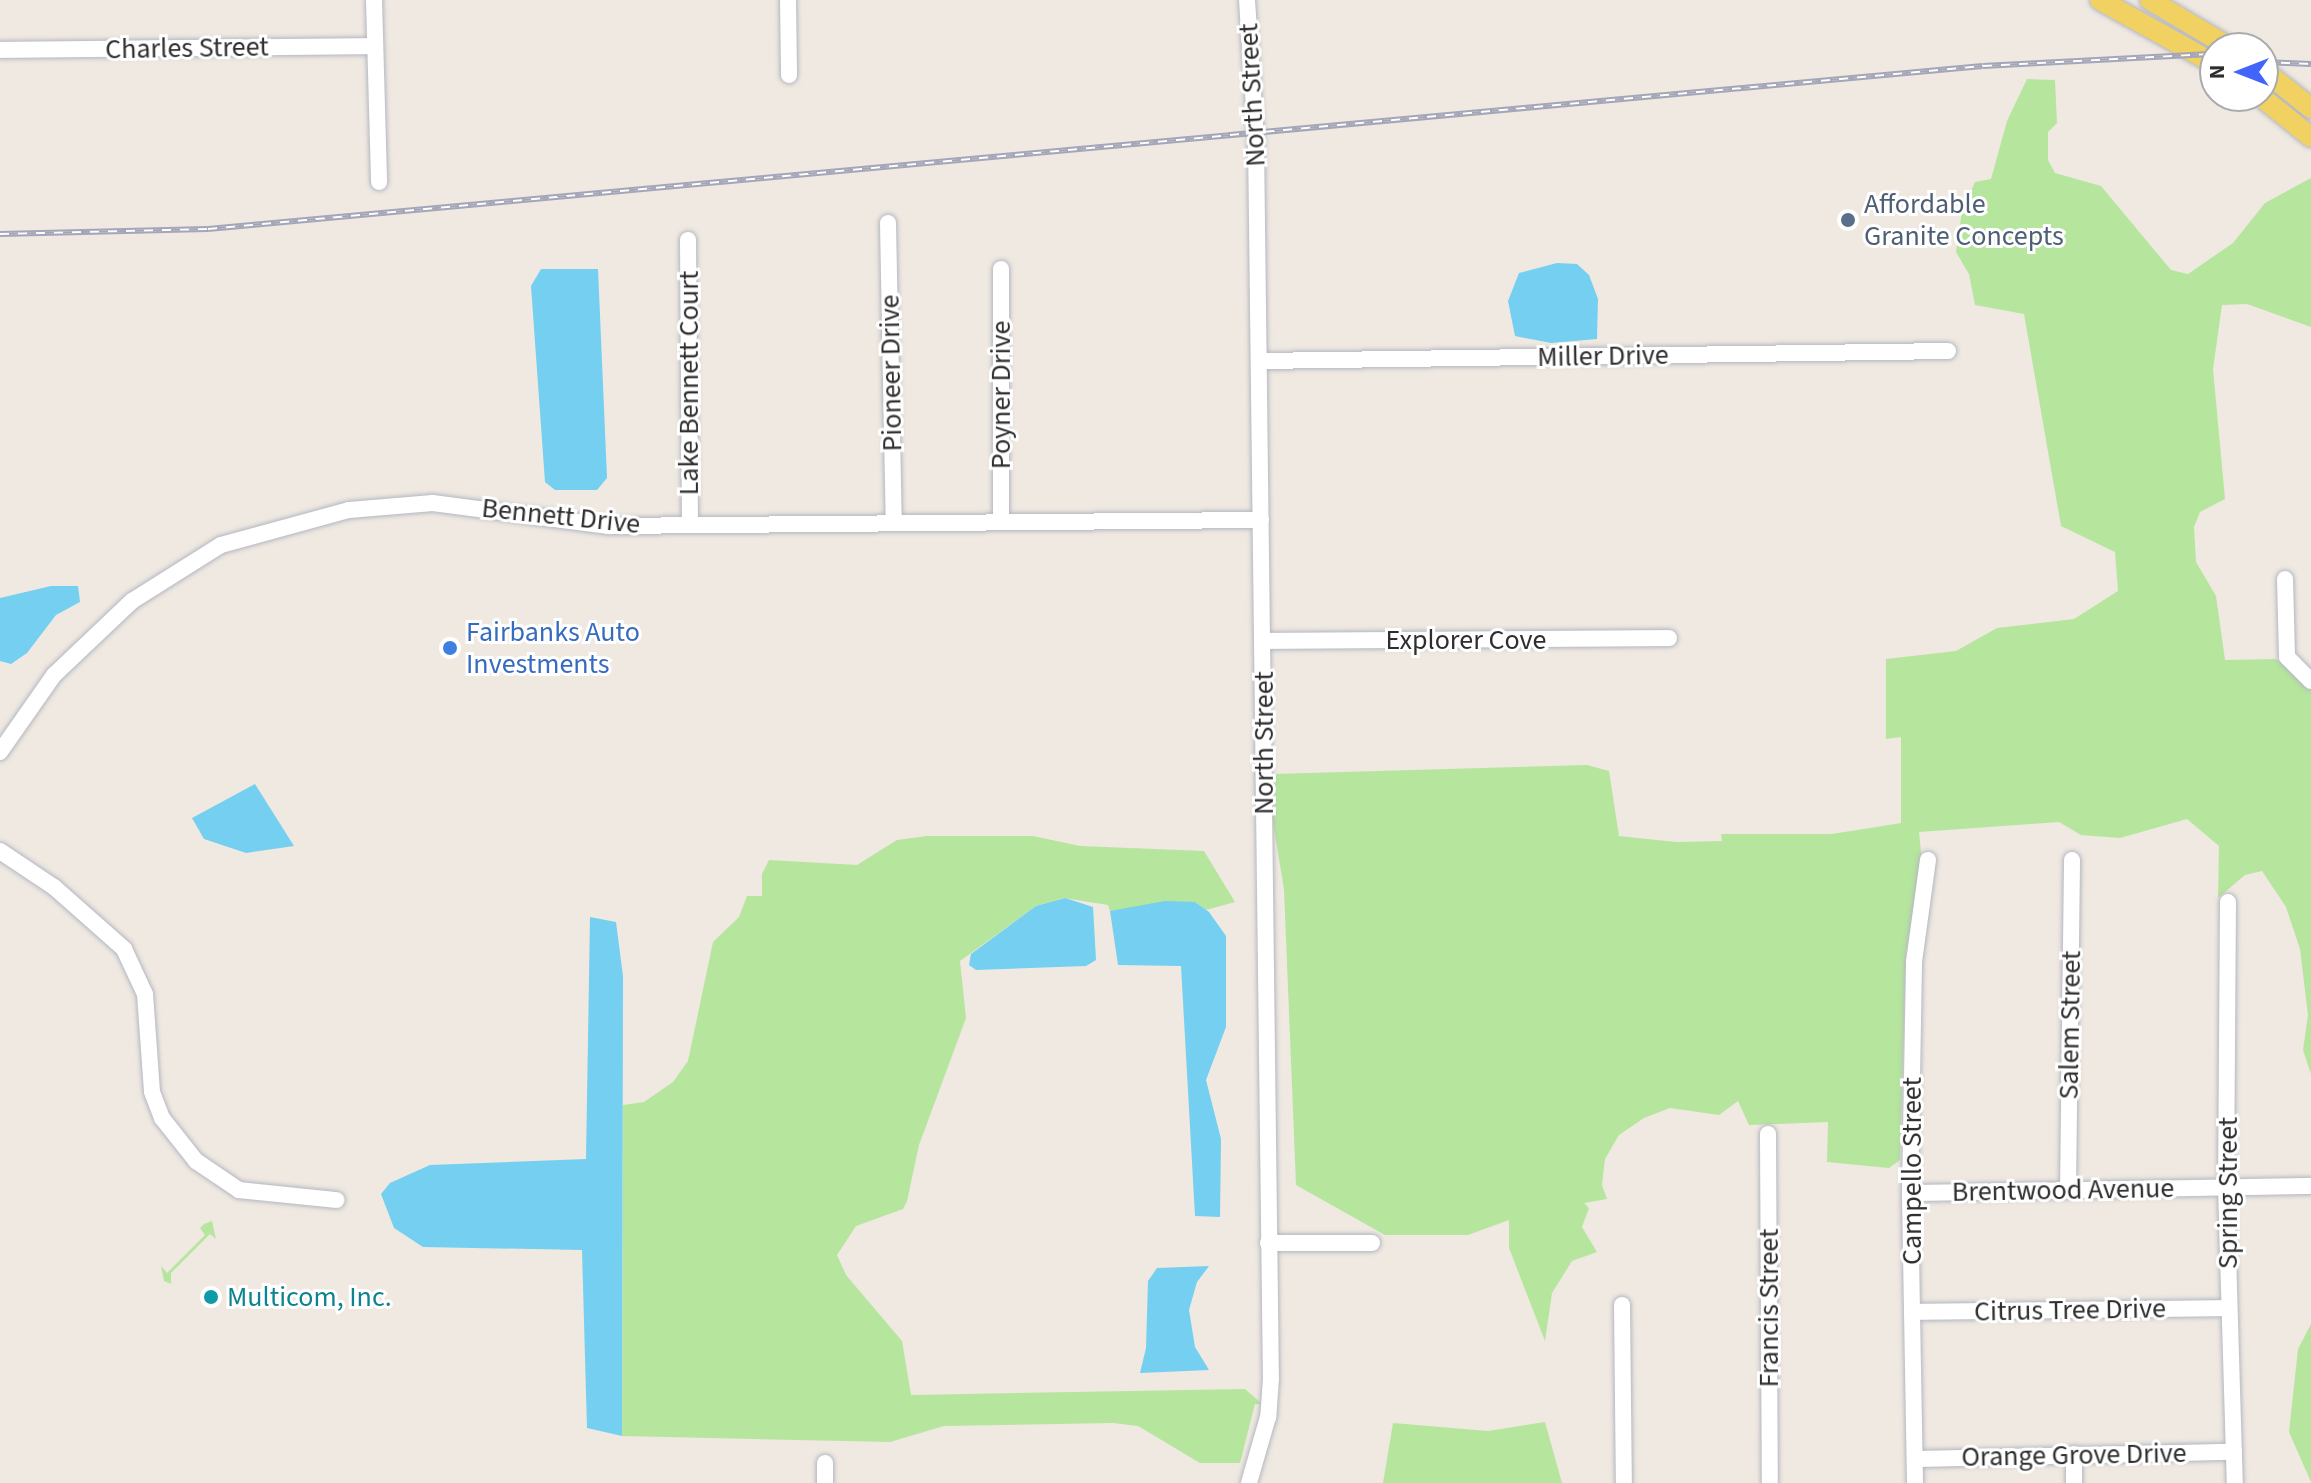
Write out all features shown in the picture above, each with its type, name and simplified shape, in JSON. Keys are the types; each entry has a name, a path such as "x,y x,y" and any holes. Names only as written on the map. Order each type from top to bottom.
{"main road":[{"path":"2100,0 2199,55"},
{"path":"2150,0 2204,32"},
{"path":"2279,83 2311,108"},
{"path":"2279,111 2311,137"}],"street":[{"path":"374,0 379,182"},
{"path":"788,0 789,75"},
{"name":"North Street","path":"1247,0 1256,141 1268,1243 1268,1417 1249,1483"},
{"name":"Charles Street","path":"0,50 375,46"},
{"name":"Pioneer Drive","path":"888,223 894,523"},
{"name":"Lake Bennett Court","path":"688,240 690,525"},
{"name":"Poyner Drive","path":"1001,269 1001,522"},
{"name":"Miller Drive","path":"1259,361 1948,351"},
{"name":"Bennett Drive","path":"0,752 54,675 103,625 195,560 258,532 349,510 433,503 608,526 1261,520"},
{"path":"2285,579 2287,657 2311,681"},
{"name":"Explorer Cove","path":"1263,641 1669,638"},
{"path":"0,851 104,927 124,949 145,994 152,1092 162,1118 196,1161 239,1190 336,1200"},
{"name":"Campello Street","path":"1915,1483 1910,1193 1914,962 1928,860"},
{"name":"Salem Street","path":"2068,1190 2072,860"},
{"name":"Spring Street","path":"2228,902 2226,1187 2235,1483"},
{"name":"Francis Street","path":"1768,1134 1770,1483"},
{"name":"Brentwood Avenue","path":"1910,1193 2311,1186"},
{"path":"1268,1243 1372,1243"},
{"path":"1622,1305 1624,1483"},
{"name":"Citrus Tree Drive","path":"1912,1312 2229,1308"},
{"name":"Orange Grove Drive","path":"1915,1459 2234,1452"},
{"path":"2074,1454 2074,1483"},
{"path":"825,1463 825,1483"}],"green space":[{"path":"2027,79 2055,80 2057,123 2048,132 2048,160 2055,173 2101,186 2171,270 2188,274 2233,243 2265,203 2311,178 2311,327 2247,304 2222,305 2213,369 2225,499 2200,512 2194,527 2196,562 2216,596 2225,660 2276,659 2311,687 2311,1074 2303,1050 2308,1015 2300,949 2286,907 2262,871 2245,875 2218,898 2219,846 2187,819 2120,838 2081,835 2059,822 1919,832 1922,862 1906,953 1900,1160 1889,1168 1827,1162 1828,1122 1749,1125 1738,1101 1719,1115 1670,1108 1644,1118 1619,1135 1605,1159 1602,1185 1607,1199 1584,1203 1589,1208 1582,1227 1597,1252 1572,1261 1552,1293 1545,1341 1509,1248 1509,1220 1468,1235 1385,1235 1296,1185 1284,889 1271,811 1274,774 1587,765 1609,771 1619,836 1676,842 1722,841 1721,834 1832,834 1901,823 1901,737 1886,739 1886,659 1956,651 1997,628 2074,619 2118,591 2115,552 2061,526 2024,314 1975,305 1969,274 1956,252 1962,211 1975,182 1991,179 2007,121"},
{"path":"927,836 1033,836 1080,846 1204,851 1235,902 1206,910 1195,902 1110,911 1108,905 1064,898 1036,906 960,961 966,1018 919,1145 907,1201 903,1209 856,1226 837,1255 846,1275 902,1341 911,1395 1245,1389 1262,1404 1255,1404 1240,1463 1200,1463 1138,1426 1113,1423 944,1426 890,1442 622,1436 623,1105 644,1102 673,1082 688,1061 713,942 739,917 747,896 762,896 762,874 769,860 857,865 897,840"},
{"path":"212,1221 216,1239 210,1234 171,1273 171,1284 164,1281 161,1266 167,1273 205,1235 200,1228"},
{"path":"2311,1324 2311,1482 2289,1432 2298,1349"},
{"path":"1545,1422 1562,1483 1383,1483 1393,1423 1488,1431"}],"water":[{"path":"1557,263 1577,264 1589,275 1598,299 1597,339 1551,343 1515,336 1508,301 1519,273"},
{"path":"541,269 598,269 607,478 597,490 555,490 545,482 531,286"},
{"path":"51,586 78,586 80,602 56,615 27,653 11,664 0,661 0,598"},
{"path":"255,784 294,846 246,853 204,839 192,818"},
{"path":"1065,898 1093,907 1096,960 1086,966 976,970 969,965 971,954 1036,906"},
{"path":"1165,901 1195,902 1209,912 1226,936 1226,1027 1206,1080 1221,1139 1220,1217 1195,1216 1181,966 1118,965 1110,911"},
{"path":"590,917 616,922 623,976 622,1436 587,1428 582,1250 423,1247 394,1228 381,1194 390,1183 430,1165 586,1159"},
{"path":"1209,1266 1197,1282 1189,1310 1195,1347 1209,1370 1140,1373 1146,1348 1148,1281 1157,1268"}],"railway":[{"path":"0,234 208,229 1983,66 2199,55"},
{"path":"2279,63 2311,64"}],"place":[{"name":"Affordable Granite Concepts","path":"1848,220"},
{"name":"Fairbanks Auto Investments","path":"450,648"},
{"name":"Multicom, Inc.","path":"211,1297"}]}
